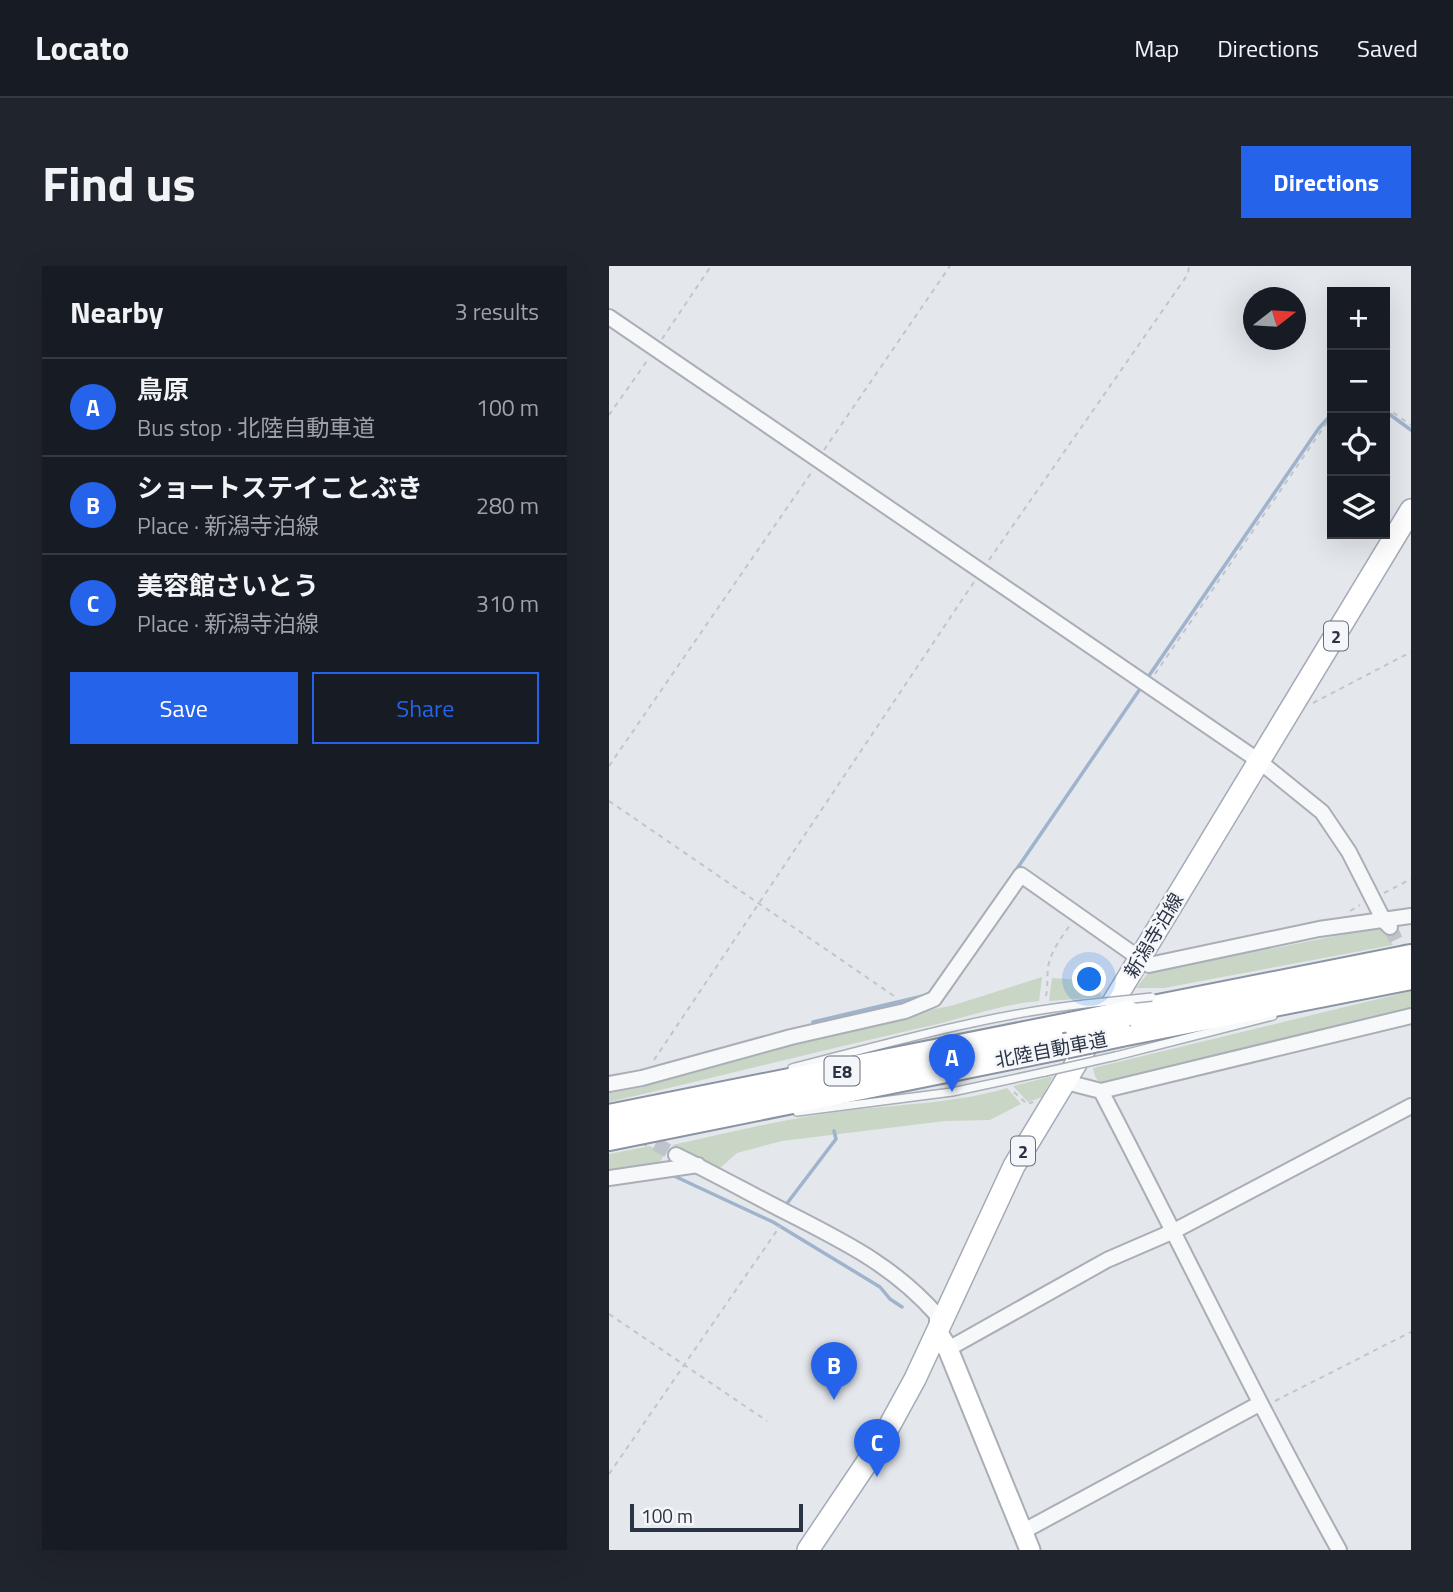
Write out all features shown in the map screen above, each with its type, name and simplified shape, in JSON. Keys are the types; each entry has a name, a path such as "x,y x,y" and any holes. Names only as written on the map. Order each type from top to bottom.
{"highway":[{"name":"北陸自動車道","path":"1122,1034 1411,955"},
{"name":"北陸自動車道","path":"614,1116 1075,1025 1122,1034 1411,977"},
{"name":"北陸自動車道","path":"609,1141 1075,1025"}],"main road":[{"name":"新潟寺泊線","path":"808,1550 880,1443 915,1379 942,1341 1014,1166 1411,510"}],"street":[{"path":"609,317 1259,761 1322,812 1349,852 1387,924"},
{"path":"609,1084 905,1011 934,999 1021,875 1149,965 1319,929 1387,924 1411,916"},
{"path":"1066,1082 1101,1091 1411,1016"},
{"path":"1101,1091 1261,1407 1339,1550"},
{"path":"942,1341 1107,1260 1174,1231 1411,1106"},
{"path":"676,1155 855,1247 895,1275 937,1315 942,1341 1026,1541 1261,1407"},
{"path":"609,1178 698,1166"}],"lane":[{"path":"1202,989 1411,955"},
{"path":"788,1069 1045,1009 1075,1025 1164,995"},
{"path":"788,1114 953,1092 1045,1072 1122,1034"},
{"path":"614,1116 751,1079"},
{"path":"609,1141 711,1127"}],"path":[{"path":"609,766 950,266"},
{"path":"642,1077 981,572 1188,274 1189,266"},
{"path":"1390,410 1411,425"},
{"path":"1148,687 1327,422"},
{"path":"1314,703 1411,652"},
{"path":"609,801 899,1000 905,1011"},
{"path":"1046,996 1048,968 1056,945 1074,918"},
{"path":"1014,1092 1027,1104"},
{"path":"609,1474 789,1213"},
{"path":"609,1314 767,1421"},
{"path":"1261,1407 1411,1332"}],"green space":[{"path":"1381,927 1393,945 1164,988 1136,988 1148,973"},
{"path":"1042,977 1039,1001 994,1009 609,1102 609,1089 891,1018 954,1005"},
{"path":"1052,978 1095,981 1102,997 1049,1001"},
{"path":"1411,991 1411,1010 1107,1084 1098,1081 1094,1074 1093,1068"},
{"path":"1053,1076 1042,1097 1028,1102 1013,1086"},
{"path":"1007,1088 1021,1104 990,1120 945,1121 782,1141 737,1153 719,1169 672,1145 807,1117 949,1100"},
{"path":"650,1146 664,1155 659,1164 609,1174 609,1154"}],"waterway":[{"path":"1388,413 1411,430"},
{"path":"1146,680 1327,419"},
{"path":"1014,873 1142,686"},
{"path":"813,1022 923,996"},
{"path":"785,1206 836,1139 834,1131"},
{"path":"672,1175 773,1222 880,1287 890,1299 902,1307"}],"tunnel":[{"path":"1390,927 1407,964"},
{"path":"637,1134 676,1155"}],"place":[{"name":"鳥原","path":"952,1092"},
{"name":"ショートステイことぶき","path":"834,1400"},
{"name":"美容館さいとう","path":"877,1477"}]}
